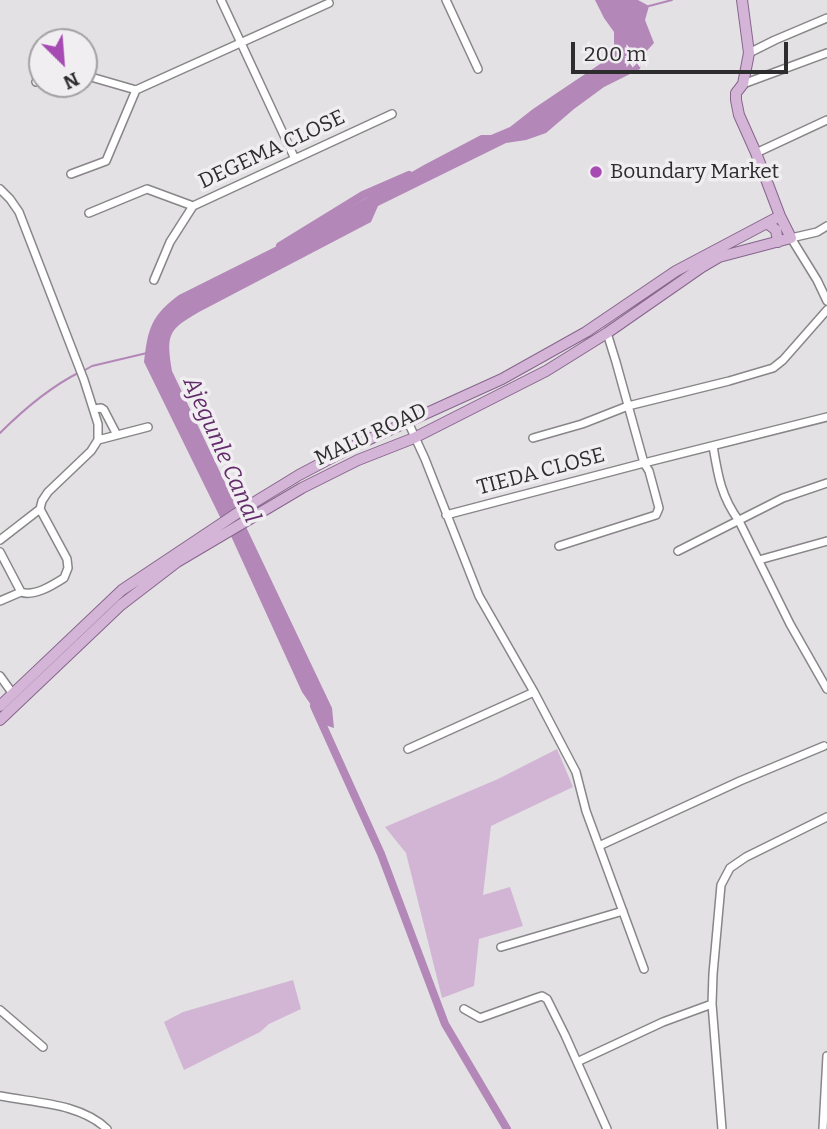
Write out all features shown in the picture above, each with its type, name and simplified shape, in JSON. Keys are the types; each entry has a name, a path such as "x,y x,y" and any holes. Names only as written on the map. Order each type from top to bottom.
{"main road":[{"path":"742,1 749,54 743,84 736,93 739,115 780,216 795,237"},
{"name":"MALU ROAD","path":"0,720 121,605 245,508 352,447 502,379 586,332 676,271 780,216"},
{"path":"767,223 776,230 778,242"},
{"name":"MALU ROAD","path":"0,706 122,590 219,531 251,518 358,460 414,438 518,386 592,343 719,257 795,237"},
{"path":"586,332 592,343"},
{"path":"41,666 50,674"}],"street":[{"path":"221,0 295,159"},
{"path":"446,0 478,69"},
{"path":"98,79 136,90 329,3"},
{"path":"749,54 827,18"},
{"path":"743,84 827,53"},
{"path":"71,174 106,160 136,90"},
{"name":"DEGEMA CLOSE","path":"89,213 147,188 193,206 392,114"},
{"path":"756,153 827,120"},
{"path":"0,189 19,212 75,355 98,424 98,440 91,451 48,492 40,509 0,540"},
{"path":"154,281 170,243 193,206"},
{"path":"827,226 817,232 795,237 827,302"},
{"path":"817,280 827,275"},
{"path":"533,438 582,424 628,405 773,368 827,310"},
{"path":"559,546 656,515 659,508 607,333"},
{"path":"94,409 99,407 104,410 117,435"},
{"name":"TIEDA CLOSE","path":"446,515 827,417"},
{"path":"408,422 479,596 576,772 586,811 644,970"},
{"path":"98,440 148,427"},
{"path":"713,446 722,493 827,689"},
{"path":"678,551 783,498 827,483"},
{"path":"0,601 21,592 29,594 64,578 68,568 67,559 40,509"},
{"path":"759,560 827,541"},
{"path":"0,552 21,592"},
{"path":"0,676 13,694"},
{"path":"408,749 534,692"},
{"path":"599,846 740,780 824,746"},
{"path":"722,1129 712,1004 721,885 730,868 746,857 827,817"},
{"path":"501,947 623,911"},
{"path":"464,1009 476,1017 484,1017 542,996 547,999 607,1129"},
{"path":"577,1062 663,1022 712,1004"},
{"path":"0,1010 43,1047"},
{"path":"823,1129 827,1056"},
{"path":"0,1096 71,1109 97,1120 107,1129"}],"shaded area":[{"path":"595,0 638,0 649,6 645,20 654,43 643,55 640,69 604,87 546,133 506,143 378,206 371,222 199,312 172,334 169,349 172,371 332,708 334,728 325,725 302,692 231,536 144,362 149,331 162,310 179,295 317,226 481,135 491,135 510,127 603,62 614,46 614,32"},
{"path":"557,749 573,787 491,826 483,895 510,887 523,926 479,939 474,986 442,998 406,853 385,827 498,779"},
{"path":"293,980 301,1009 184,1070 164,1022 183,1012"}],"waterway":[{"path":"649,6 672,0"},
{"name":"Ajegunle Canal","path":"280,246 363,195 409,175"},
{"path":"85,370 147,353"},
{"path":"0,433 38,399 80,372"},
{"name":"Ajegunle Canal","path":"314,706 381,854 445,1024 507,1129"}],"place":[{"name":"Boundary Market","path":"596,172"}]}
